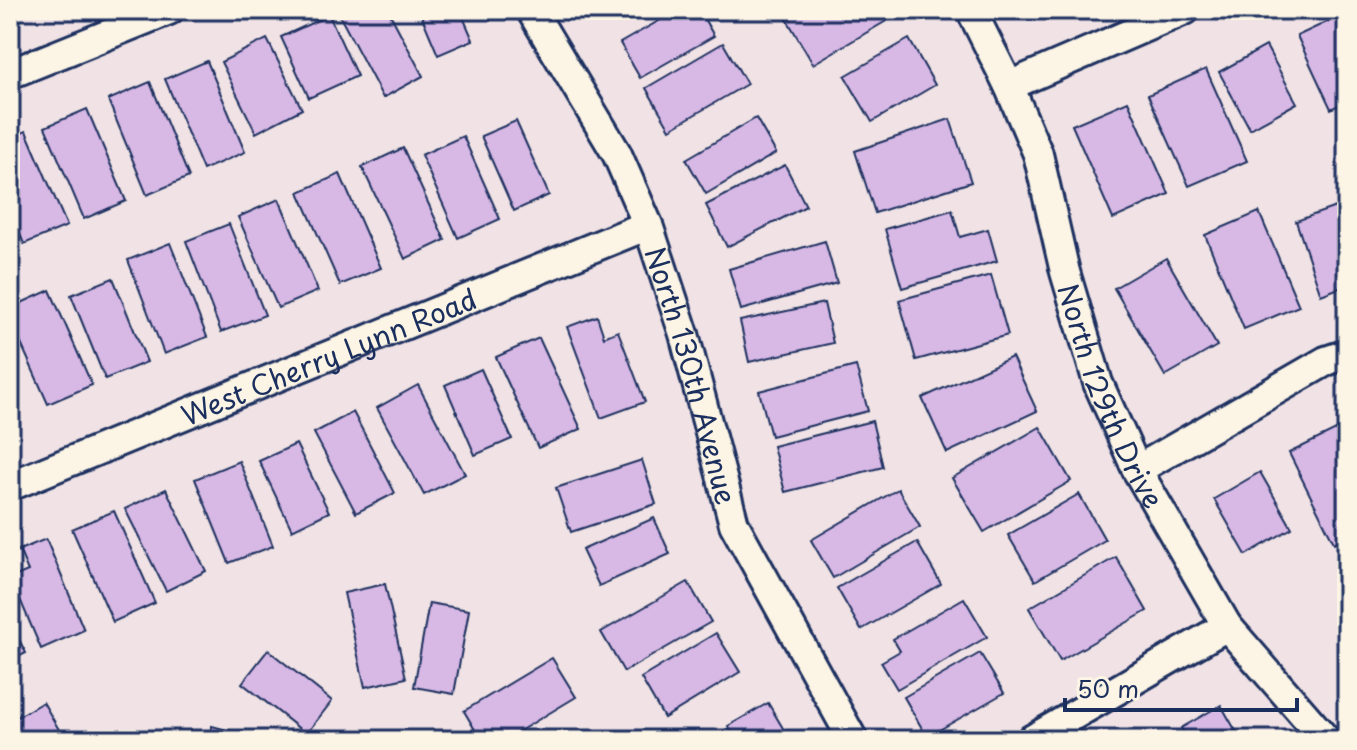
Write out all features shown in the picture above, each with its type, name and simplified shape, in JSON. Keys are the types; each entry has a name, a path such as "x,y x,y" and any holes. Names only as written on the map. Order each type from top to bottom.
{"street":[{"path":"10,74 169,10"},
{"name":"North 130th Avenue","path":"531,10 617,154 648,225 684,334 734,524 853,740"},
{"name":"North 129th Drive","path":"971,10 1038,154 1065,272 1098,383 1137,470 1227,626 1326,740"},
{"path":"1009,86 1185,10"},
{"name":"West Cherry Lynn Road","path":"10,486 648,225"},
{"path":"1137,470 1326,361 1347,354"},
{"path":"1031,740 1227,626"}],"building":[{"path":"388,10 423,76 383,98 337,11"},
{"path":"419,10 460,10 473,40 438,55"},
{"path":"678,10 699,10 714,36 640,78 620,43"},
{"path":"898,10 900,13 813,64 782,11"},
{"path":"1346,13 1347,101 1331,109 1297,36"},
{"path":"329,15 357,76 309,98 281,37"},
{"path":"267,39 302,109 256,133 221,62"},
{"path":"909,39 935,85 872,122 845,76"},
{"path":"723,43 747,84 670,129 646,88"},
{"path":"1266,46 1297,103 1250,129 1219,72"},
{"path":"207,61 245,152 203,170 165,79"},
{"path":"1206,69 1247,161 1189,186 1148,95"},
{"path":"150,82 189,177 147,195 108,100"},
{"path":"1128,101 1169,194 1113,219 1072,125"},
{"path":"87,109 126,201 84,219 45,127"},
{"path":"756,118 776,153 706,194 686,159"},
{"path":"950,119 971,182 875,213 855,151"},
{"path":"516,121 549,195 514,211 481,136"},
{"path":"26,131 67,226 24,244 10,210 10,138"},
{"path":"463,136 500,219 458,238 421,155"},
{"path":"403,148 445,240 405,259 362,167"},
{"path":"785,165 806,206 727,247 706,205"},
{"path":"340,174 381,268 340,285 299,192"},
{"path":"279,199 318,291 278,308 238,217"},
{"path":"1347,203 1347,285 1321,295 1296,221"},
{"path":"952,210 960,237 988,229 997,261 902,288 885,229"},
{"path":"1259,212 1299,306 1244,329 1205,235"},
{"path":"229,224 265,315 221,332 186,241"},
{"path":"825,241 837,283 741,310 729,269"},
{"path":"170,243 207,337 164,354 128,260"},
{"path":"1166,258 1217,346 1165,376 1114,288"},
{"path":"991,275 1008,335 916,360 899,300"},
{"path":"113,278 147,362 105,379 71,295"},
{"path":"50,290 92,385 48,404 10,319 10,308"},
{"path":"824,303 833,343 749,362 740,321"},
{"path":"597,316 604,337 618,331 645,402 601,418 567,327"},
{"path":"539,338 581,429 538,448 496,357"},
{"path":"1012,357 1037,411 947,453 922,398"},
{"path":"856,366 868,411 771,436 759,391"},
{"path":"481,369 512,439 475,455 445,385"},
{"path":"418,385 465,474 424,495 377,408"},
{"path":"353,412 395,493 356,513 314,433"},
{"path":"872,421 883,467 785,492 773,446"},
{"path":"1040,427 1071,481 984,532 952,478"},
{"path":"1342,427 1347,437 1347,536 1334,543 1289,453"},
{"path":"296,444 329,512 292,530 259,461"},
{"path":"642,460 656,504 571,532 556,488"},
{"path":"239,461 273,546 229,563 195,479"},
{"path":"1260,472 1292,528 1246,555 1214,499"},
{"path":"166,489 206,571 166,591 125,509"},
{"path":"898,489 920,527 833,578 811,540"},
{"path":"1079,494 1105,540 1035,581 1008,535"},
{"path":"114,511 155,603 113,622 72,529"},
{"path":"654,518 670,554 599,586 582,550"},
{"path":"46,539 84,630 41,649 11,578 28,571 19,550"},
{"path":"917,542 941,584 861,630 837,588"},
{"path":"1116,557 1147,611 1060,661 1029,608"},
{"path":"688,582 711,622 624,672 601,632"},
{"path":"385,584 406,678 365,687 344,593"},
{"path":"964,598 987,637 897,689 881,662 900,651 893,639"},
{"path":"429,603 469,610 454,694 414,687"},
{"path":"10,622 26,653 10,661"},
{"path":"716,633 740,672 664,718 641,678"},
{"path":"268,650 332,701 306,734 242,683"},
{"path":"980,653 1004,693 927,737 904,697"},
{"path":"552,658 576,697 508,738 505,733 495,740 481,740 464,711"},
{"path":"43,702 65,740 10,740 10,721"},
{"path":"768,703 790,740 736,740 728,726"},
{"path":"1221,705 1241,740 1188,740 1181,728"},
{"path":"212,726 265,740 209,740"}]}
